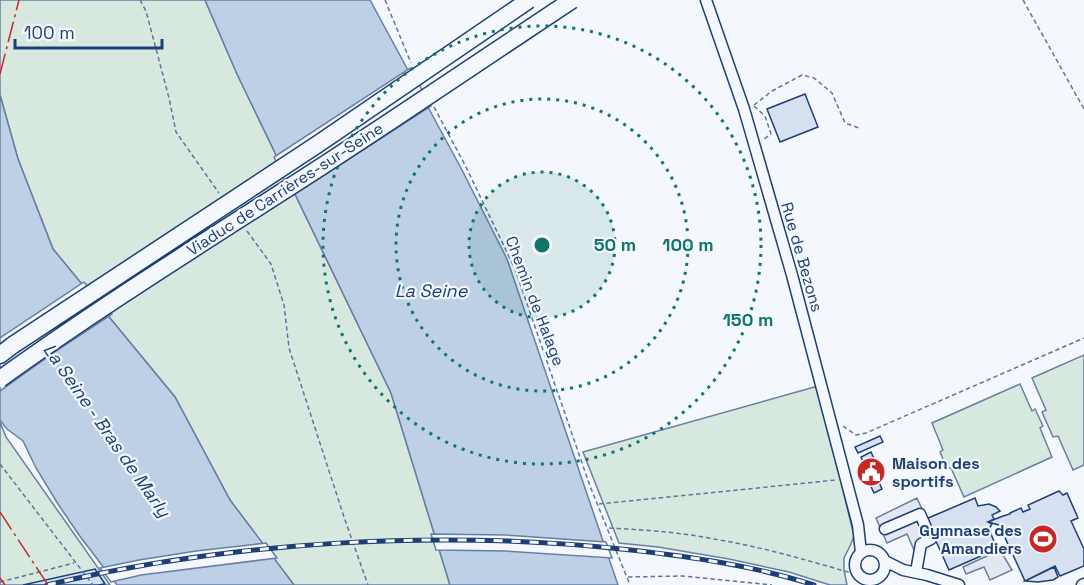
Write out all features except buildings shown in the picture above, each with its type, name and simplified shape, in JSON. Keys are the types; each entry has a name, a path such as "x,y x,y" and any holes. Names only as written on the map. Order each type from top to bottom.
{"highway":[{"name":"Viaduc de Carrières-sur-Seine","path":"0,355 336,132 529,0"},
{"name":"Viaduc de Carrières-sur-Seine","path":"0,379 137,285 572,0"}],"street":[{"name":"Rue de Bezons","path":"706,0 744,109 792,275 858,525 861,553 857,556 855,566 864,580"},
{"path":"885,530 920,514 931,539 921,544 916,572"},
{"name":"Rue de Bezons","path":"858,525 873,550 885,561 903,570"},
{"path":"861,553 873,550"},
{"path":"882,578 885,561"},
{"path":"864,580 874,581 903,570 959,585"}],"path":[{"path":"140,0 146,11 176,132 223,198"},
{"path":"385,0 414,70"},
{"path":"1023,0 1084,109"},
{"path":"755,147 771,134 765,116 753,105 772,91 802,75 814,78 832,93 845,123 859,128"},
{"name":"Chemin de Halage","path":"431,102 465,165 515,268 597,504 630,585"},
{"path":"244,226 271,264 284,305 289,348 368,585"},
{"path":"829,414 848,431 856,435 866,433 1084,338"},
{"path":"0,464 93,585"},
{"path":"597,504 846,478"},
{"path":"607,528 712,538 789,555 864,580"},
{"path":"0,582 75,563"},
{"path":"627,576 682,576 772,585"}],"shaded area":[{"path":"0,0 205,0 237,74 391,393 450,585 294,585 230,500 175,397 53,249 18,159 0,95"},
{"path":"1084,355 1084,465 1073,470 1058,436 1053,437 1042,412 1046,410 1032,378"},
{"path":"1020,384 1032,411 1035,409 1043,426 1040,428 1052,457 964,497 951,468 947,468 940,452 943,450 932,423"},
{"path":"818,386 854,536 844,558 847,585 830,585 789,572 729,559 619,543 583,452"},
{"path":"0,422 6,437 110,585 0,585"},
{"path":"917,498 936,540 914,550 907,534 887,543 876,518"},
{"path":"1000,550 1012,570 990,580 984,567 966,574 963,567"}],"water":[{"name":"La Seine","path":"205,0 370,0 462,170 507,259 618,585 450,585 391,393 237,74"},
{"name":"La Seine - Bras de Marly","path":"0,95 18,159 53,249 175,397 230,500 294,585 117,585 58,504 23,441 7,429 0,420"}],"pier":[{"path":"410,68 431,106 292,196 274,157"},
{"path":"84,282 112,314 0,391 0,338"},
{"path":"431,534 506,535 606,542 612,558 506,551 436,550"},
{"path":"266,543 277,558 141,575 111,582 100,568 196,551"}],"railway":[{"path":"47,585 190,558 264,549 412,540 486,540 631,550 724,563 769,572 814,585"}],"power":[{"path":"0,74 19,0"},
{"path":"0,512 48,585"},
{"path":"0,578 5,585"}],"place":[{"name":"Maison des sportifs","path":"871,472"},
{"name":"Gymnase des Amandiers","path":"1043,539"}]}
